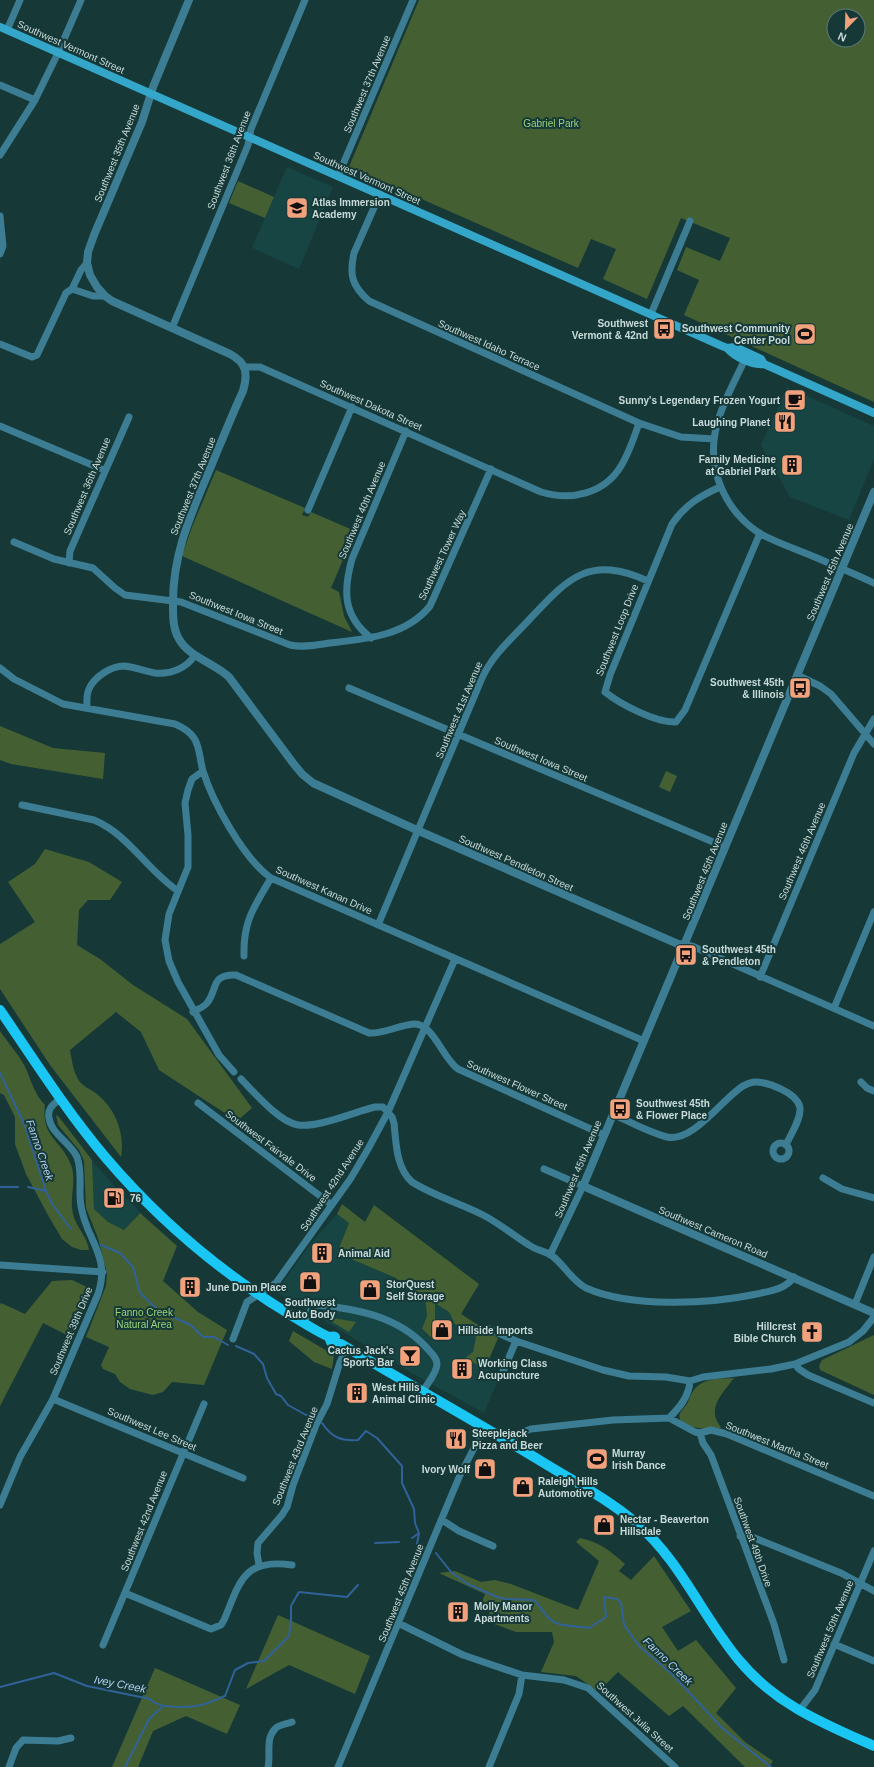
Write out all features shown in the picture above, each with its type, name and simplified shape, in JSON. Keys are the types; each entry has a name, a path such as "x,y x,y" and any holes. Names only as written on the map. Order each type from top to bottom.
{"main road":[{"name":"Southwest Vermont Street","path":"4,28 727,348 735,347 746,356 761,359 764,364 874,413"},
{"path":"0,1010 61,1098 108,1160 151,1205 193,1244 259,1295 329,1337 334,1336 340,1339 344,1346 485,1427 617,1508 643,1529 657,1543 678,1570 737,1658 772,1692 799,1711 874,1746"}],"street":[{"path":"4,28 20,0"},
{"path":"0,155 35,100 58,53 81,0"},
{"name":"Southwest 35th Avenue","path":"0,344 27,355 35,356 39,353 63,298 72,289 81,270 87,263 88,252 92,240 142,122 151,93 190,0"},
{"name":"Southwest 36th Avenue","path":"172,328 248,145 251,129 305,0"},
{"name":"Southwest 37th Avenue","path":"338,176 414,0"},
{"path":"0,85 35,100"},
{"name":"Southwest Idaho Terrace","path":"380,194 354,253 352,262 353,280 362,294 369,301 639,423 681,437 714,439"},
{"path":"0,216 2,246 0,254"},
{"path":"651,314 690,221"},
{"path":"87,263 88,270 94,282 105,296 123,306 234,356 245,367"},
{"path":"72,289 93,296 105,296"},
{"path":"746,356 720,414 714,439 714,464 720,487 734,509 760,533 874,583"},
{"name":"Southwest 37th Avenue","path":"195,655 184,647 178,638 174,625 173,600 176,564 182,539 243,391 247,374 245,367"},
{"name":"Southwest Dakota Street","path":"245,367 260,367 550,494 572,496 589,492 608,481 618,471 626,456 639,423"},
{"path":"308,510 352,407"},
{"name":"Southwest 36th Avenue","path":"69,563 70,552 104,470 129,418"},
{"path":"0,426 104,470"},
{"name":"Southwest 40th Avenue","path":"371,638 355,624 346,593 348,575 352,559 406,431"},
{"name":"Southwest Tower Way","path":"297,647 371,638 398,630 424,614 430,606 491,469"},
{"name":"Southwest Loop Drive","path":"720,487 695,499 686,506 672,524 610,675 605,692 624,705 662,720 676,722 685,710 760,533"},
{"name":"Southwest 45th Avenue","path":"550,1255 583,1186 874,492"},
{"name":"Southwest Iowa Street","path":"14,542 54,559 94,568 115,588 125,595 181,602 297,647"},
{"name":"Southwest 41st Avenue","path":"378,925 419,831 458,735 490,663 500,650 565,583 575,576 588,572 609,570 622,571 648,581"},
{"path":"87,708 89,689 98,679 110,670 125,666 154,673 169,672 185,666 191,662 195,655"},
{"name":"Southwest Pendleton Street","path":"195,655 220,669 233,680 293,763 309,780 323,788 664,938 678,944 692,946 874,1026"},
{"name":"Southwest Kanan Drive","path":"0,668 14,679 58,702 179,726 191,734 195,740 203,771 220,812 249,854 261,869 271,878 644,1041"},
{"path":"797,675 820,686 831,694 874,744"},
{"name":"Southwest Iowa Street","path":"349,688 725,847"},
{"name":"Southwest 46th Avenue","path":"760,977 845,773 874,719"},
{"path":"203,771 192,779 185,803 188,835 188,867 166,927 166,948 171,967 194,1012 219,1055 234,1072"},
{"path":"22,805 81,817 103,824 123,838 167,884 178,891"},
{"path":"244,956 243,941 247,922 271,878"},
{"path":"834,1008 874,912"},
{"name":"Southwest 42nd Avenue","path":"232,1339 246,1305 276,1283 332,1205 359,1164 388,1112 455,959"},
{"path":"194,1012 208,1002 216,982 226,976 236,975 369,1033 376,1033 414,1024 424,1027"},
{"name":"Southwest Flower Street","path":"424,1027 434,1038 447,1060 458,1069 604,1135"},
{"path":"240,1079 284,1119 298,1125 315,1124 375,1107 383,1107 388,1112 394,1123 401,1167 406,1176 412,1182 485,1216 534,1248 550,1255 574,1280 585,1287 623,1298 669,1302 731,1299 787,1285 794,1277"},
{"path":"613,1114 662,1135 678,1137 694,1130 739,1088 750,1082 761,1083 789,1093 794,1096 798,1102 800,1113 786,1145"},
{"path":"861,1082 867,1088 874,1091"},
{"name":"Southwest 39th Drive","path":"0,1505 20,1457 53,1399 98,1294 102,1279 103,1272 98,1251 83,1218 81,1207 80,1169 78,1160 71,1148 57,1133 49,1120 49,1112 51,1107 61,1098"},
{"name":"Southwest Fairvale Drive","path":"198,1102 332,1205"},
{"name":"Southwest Cameron Road","path":"544,1169 874,1313"},
{"path":"823,1178 842,1188 874,1198"},
{"path":"855,1304 874,1257"},
{"path":"0,1265 103,1272"},
{"path":"304,1322 310,1311 317,1305 370,1314 400,1326 421,1342 436,1359 437,1367 423,1391"},
{"path":"488,1328 516,1341 559,1357 608,1372 690,1381 795,1364 849,1342 863,1331 874,1317"},
{"path":"501,1376 516,1341"},
{"name":"Southwest 43rd Avenue","path":"259,1565 257,1554 258,1544 287,1507 293,1485 316,1425 327,1404 344,1346"},
{"path":"795,1364 799,1369 808,1375 874,1402"},
{"path":"668,1418 687,1396 690,1381"},
{"name":"Southwest Lee Street","path":"53,1399 242,1478"},
{"name":"Southwest 42nd Avenue","path":"103,1645 204,1404"},
{"name":"Southwest Martha Street","path":"510,1442 518,1433 531,1429 613,1420 668,1418 695,1432 700,1433 711,1430 727,1434 874,1496"},
{"name":"Southwest 45th Avenue","path":"338,1767 400,1624 460,1475 485,1427"},
{"name":"Southwest 49th Drive","path":"700,1433 703,1443 711,1455 774,1624 784,1660"},
{"path":"442,1520 459,1531 493,1546"},
{"path":"740,1536 747,1535 841,1573 874,1591"},
{"name":"Southwest 50th Avenue","path":"799,1711 815,1690 874,1551"},
{"path":"125,1592 206,1627 216,1628 224,1620 242,1580 250,1571 259,1565 292,1565"},
{"name":"Southwest Julia Street","path":"400,1624 457,1653 522,1675 564,1680 588,1688 676,1767"},
{"path":"834,1644 874,1661"},
{"path":"489,1767 519,1694 522,1675"},
{"path":"268,1767 269,1741 271,1735 275,1728 292,1722"},
{"path":"9,1767 16,1748 23,1740 58,1741 71,1738"}],"shaded area":[{"name":"Atlas Immersion Academy","path":"287,167 333,187 299,269 252,248"},
{"path":"787,387 874,426 874,459 849,520 790,497 761,445"},
{"path":"92,1160 117,1189 140,1212 124,1230 108,1222 94,1209"},
{"path":"337,1214 349,1223 337,1253 396,1278 404,1287 425,1297 427,1317 422,1329 433,1340 435,1338 435,1303 449,1312 455,1324 476,1337 473,1352 465,1358 500,1375 484,1413 417,1376 276,1292 311,1243"}],"green space":[{"name":"Gabriel Park","path":"419,0 874,0 874,402 684,315 699,280 677,270 686,247 720,261 730,238 681,218 647,299 603,279 616,249 591,239 578,268 349,167"},
{"path":"238,181 274,197 265,218 229,203"},
{"path":"216,470 305,508 302,515 308,517 311,512 355,531 331,588 339,592 344,616 352,632 182,556 192,527"},
{"path":"0,726 53,748 105,753 103,779 11,764 0,760"},
{"path":"666,771 677,776 670,792 659,787"},
{"path":"45,849 89,862 122,882 110,900 88,900 79,910 77,945 100,959 133,985 187,1019 252,1108 237,1121 159,1070 141,1032 116,1012 70,1050 74,1071 80,1082 96,1093 104,1101 110,1108 118,1123 122,1140 121,1157 50,1065 0,989 0,944 35,922 8,882 35,864"},
{"path":"0,1031 27,1071 36,1093 45,1105 46,1125 49,1132 67,1156 71,1165 73,1171 72,1208 74,1219 86,1240 89,1250 81,1250 72,1247 62,1239 26,1174 15,1144 15,1117 4,1095 0,1093"},
{"name":"Fanno Creek Natural Area","path":"56,1115 92,1160 94,1209 108,1222 124,1230 140,1213 177,1246 163,1281 198,1312 227,1330 204,1385 172,1382 163,1392 153,1395 130,1389 120,1382 115,1374 103,1369 101,1365 109,1347 86,1337 106,1286 107,1273 98,1238 86,1208 84,1161 79,1150 58,1125"},
{"path":"342,1204 365,1222 374,1205 479,1284 461,1314 498,1338 485,1369 465,1358 473,1352 476,1337 455,1324 449,1312 435,1303 434,1340 422,1329 427,1316 425,1297 404,1287 396,1278 337,1253 349,1223 337,1214"},
{"path":"72,1280 91,1289 73,1338 43,1323 0,1406 1,1303 25,1314 52,1281"},
{"path":"322,1316 356,1322 349,1332"},
{"path":"293,1331 334,1355 332,1369 314,1362 289,1341"},
{"path":"874,1335 874,1395 820,1370 819,1366 822,1360"},
{"path":"734,1378 716,1404 715,1416 721,1428 705,1429 694,1427 689,1426 680,1420 681,1411 687,1404 692,1393 700,1384 705,1381 716,1379"},
{"path":"580,1538 599,1545 625,1564 619,1571 631,1580 654,1556 691,1611 662,1627 678,1651 696,1640 736,1688 716,1713 745,1742 773,1761 769,1767 745,1767 683,1706 669,1716 618,1672 601,1689 598,1687 596,1690 576,1676 541,1672 554,1642 552,1632 516,1632 486,1621 492,1607 482,1602 485,1594 439,1573 455,1571 481,1582 495,1580 511,1584 578,1610 599,1561 576,1542"},
{"path":"278,1615 370,1656 355,1694 289,1665 246,1689"},
{"path":"155,1668 240,1705 227,1734 186,1716 153,1731 138,1767 112,1767"}],"waterway":[{"name":"Fanno Creek","path":"0,1073 25,1126 46,1191 52,1204 71,1229"},
{"path":"0,1187 18,1187"},
{"path":"28,1187 46,1191"},
{"name":"Fanno Creek","path":"101,1245 120,1253 133,1267 140,1293 159,1311 191,1325 203,1337 214,1337 228,1345"},
{"name":"Fanno Creek","path":"236,1346 254,1354 263,1364 267,1378 276,1394 281,1396 288,1405 306,1415 316,1414"},
{"name":"Fanno Creek","path":"322,1423 329,1432 337,1438 347,1440 358,1440 366,1431 377,1438 402,1466 402,1483 414,1509 415,1523 419,1533 417,1544 424,1548"},
{"name":"Fanno Creek","path":"412,1538 419,1533"},
{"name":"Ivey Creek","path":"375,1543 399,1542"},
{"name":"Fanno Creek","path":"436,1553 451,1572 468,1584 497,1597 506,1599 534,1600 545,1614 558,1624 589,1628 606,1617 604,1597 617,1599 621,1603 624,1625 639,1646 673,1675 722,1728 771,1767"},
{"name":"Ivey Creek","path":"0,1687 54,1673 87,1686 150,1699 160,1705 189,1707 204,1704 225,1696 235,1670 248,1663 264,1661 289,1636 291,1606 299,1592 347,1597 358,1585"},
{"path":"125,1767 149,1719 162,1707"}],"place":[{"name":"Atlas Immersion Academy","path":"297,208"},
{"name":"Southwest Vermont & 42nd","path":"664,329"},
{"name":"Southwest Community Center Pool","path":"805,334"},
{"name":"Sunny's Legendary Frozen Yogurt","path":"795,400"},
{"name":"Laughing Planet","path":"785,422"},
{"name":"Family Medicine at Gabriel Park","path":"792,465"},
{"name":"Southwest 45th & Illinois","path":"800,688"},
{"name":"Southwest 45th & Pendleton","path":"686,955"},
{"name":"Southwest 45th & Flower Place","path":"620,1109"},
{"name":"76","path":"114,1198"},
{"name":"Animal Aid","path":"322,1253"},
{"name":"Southwest Auto Body","path":"310,1282"},
{"name":"June Dunn Place","path":"190,1287"},
{"name":"StorQuest Self Storage","path":"370,1290"},
{"name":"Hillside Imports","path":"442,1330"},
{"name":"Hillcrest Bible Church","path":"812,1332"},
{"name":"Cactus Jack's Sports Bar","path":"410,1356"},
{"name":"Working Class Acupuncture","path":"462,1369"},
{"name":"West Hills Animal Clinic","path":"357,1393"},
{"name":"Steeplejack Pizza and Beer","path":"456,1439"},
{"name":"Murray Irish Dance","path":"597,1459"},
{"name":"Ivory Wolf","path":"485,1469"},
{"name":"Raleigh Hills Automotive","path":"523,1487"},
{"name":"Nectar - Beaverton Hillsdale","path":"604,1525"},
{"name":"Molly Manor Apartments","path":"458,1612"}]}
